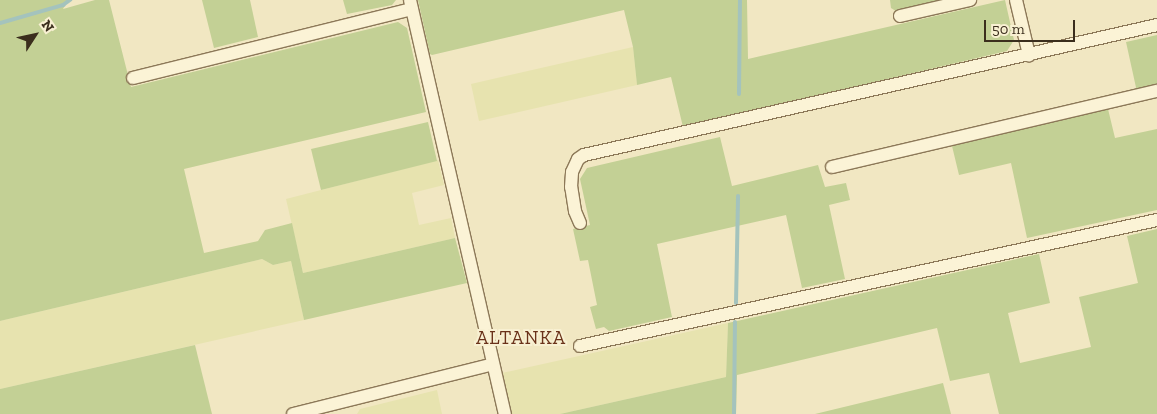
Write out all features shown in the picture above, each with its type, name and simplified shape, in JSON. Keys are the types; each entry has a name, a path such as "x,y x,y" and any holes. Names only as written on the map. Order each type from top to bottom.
{"street":[{"path":"900,16 970,0"},
{"path":"1016,0 1029,55"},
{"path":"133,78 411,5 505,414"},
{"path":"580,223 575,211 571,187 572,172 578,159 584,155 1157,25"},
{"path":"832,167 1157,91"},
{"path":"580,346 1157,220"},
{"path":"293,414 344,408 494,364"}],"shaded area":[{"path":"633,47 637,85 479,121 471,84"},
{"path":"438,160 444,185 412,193 419,225 451,218 455,238 303,273 286,199"},
{"path":"262,259 273,265 291,261 304,320 0,389 0,321"},
{"path":"728,323 726,377 560,414 512,414 502,373"},
{"path":"437,390 442,414 357,414 360,409"}],"green space":[{"path":"0,0 68,0 63,9 95,0 109,0 131,87 398,22 407,28 426,112 184,169 204,253 258,241 265,230 292,223 303,273 455,238 467,283 304,320 291,261 273,265 262,259 0,321"},
{"path":"202,0 250,0 258,37 214,48"},
{"path":"343,0 396,0 392,5 347,14"},
{"path":"418,0 747,0 748,59 1005,0 1014,40 1007,51 683,127 671,77 637,85 633,47 624,10 432,55 430,54"},
{"path":"890,0 952,0 899,13 891,8"},
{"path":"1157,35 1157,87 1137,92 1126,42"},
{"path":"1108,109 1115,138 1157,129 1157,210 1027,238 1011,163 959,175 952,146"},
{"path":"428,122 437,161 321,190 311,149"},
{"path":"720,137 732,186 818,165 825,187 846,183 850,200 829,205 845,279 802,288 786,215 657,244 672,317 609,331 604,327 596,329 590,307 597,305 588,260 580,261 573,229 590,225 580,179 587,168"},
{"path":"1157,229 1157,414 999,414 989,373 950,381 937,328 737,375 736,414 560,414 726,377 728,323 1039,254 1050,303 1008,313 1020,363 1091,347 1079,297 1138,283 1127,236"},
{"path":"195,345 212,414 0,414 0,389"},
{"path":"943,383 951,414 815,414"}],"waterway":[{"path":"0,23 63,5 70,0"},
{"path":"739,94 740,0"},
{"path":"736,303 738,196"},
{"path":"734,414 735,322"}],"district":[{"name":"ALTANKA","path":"521,338"}]}
